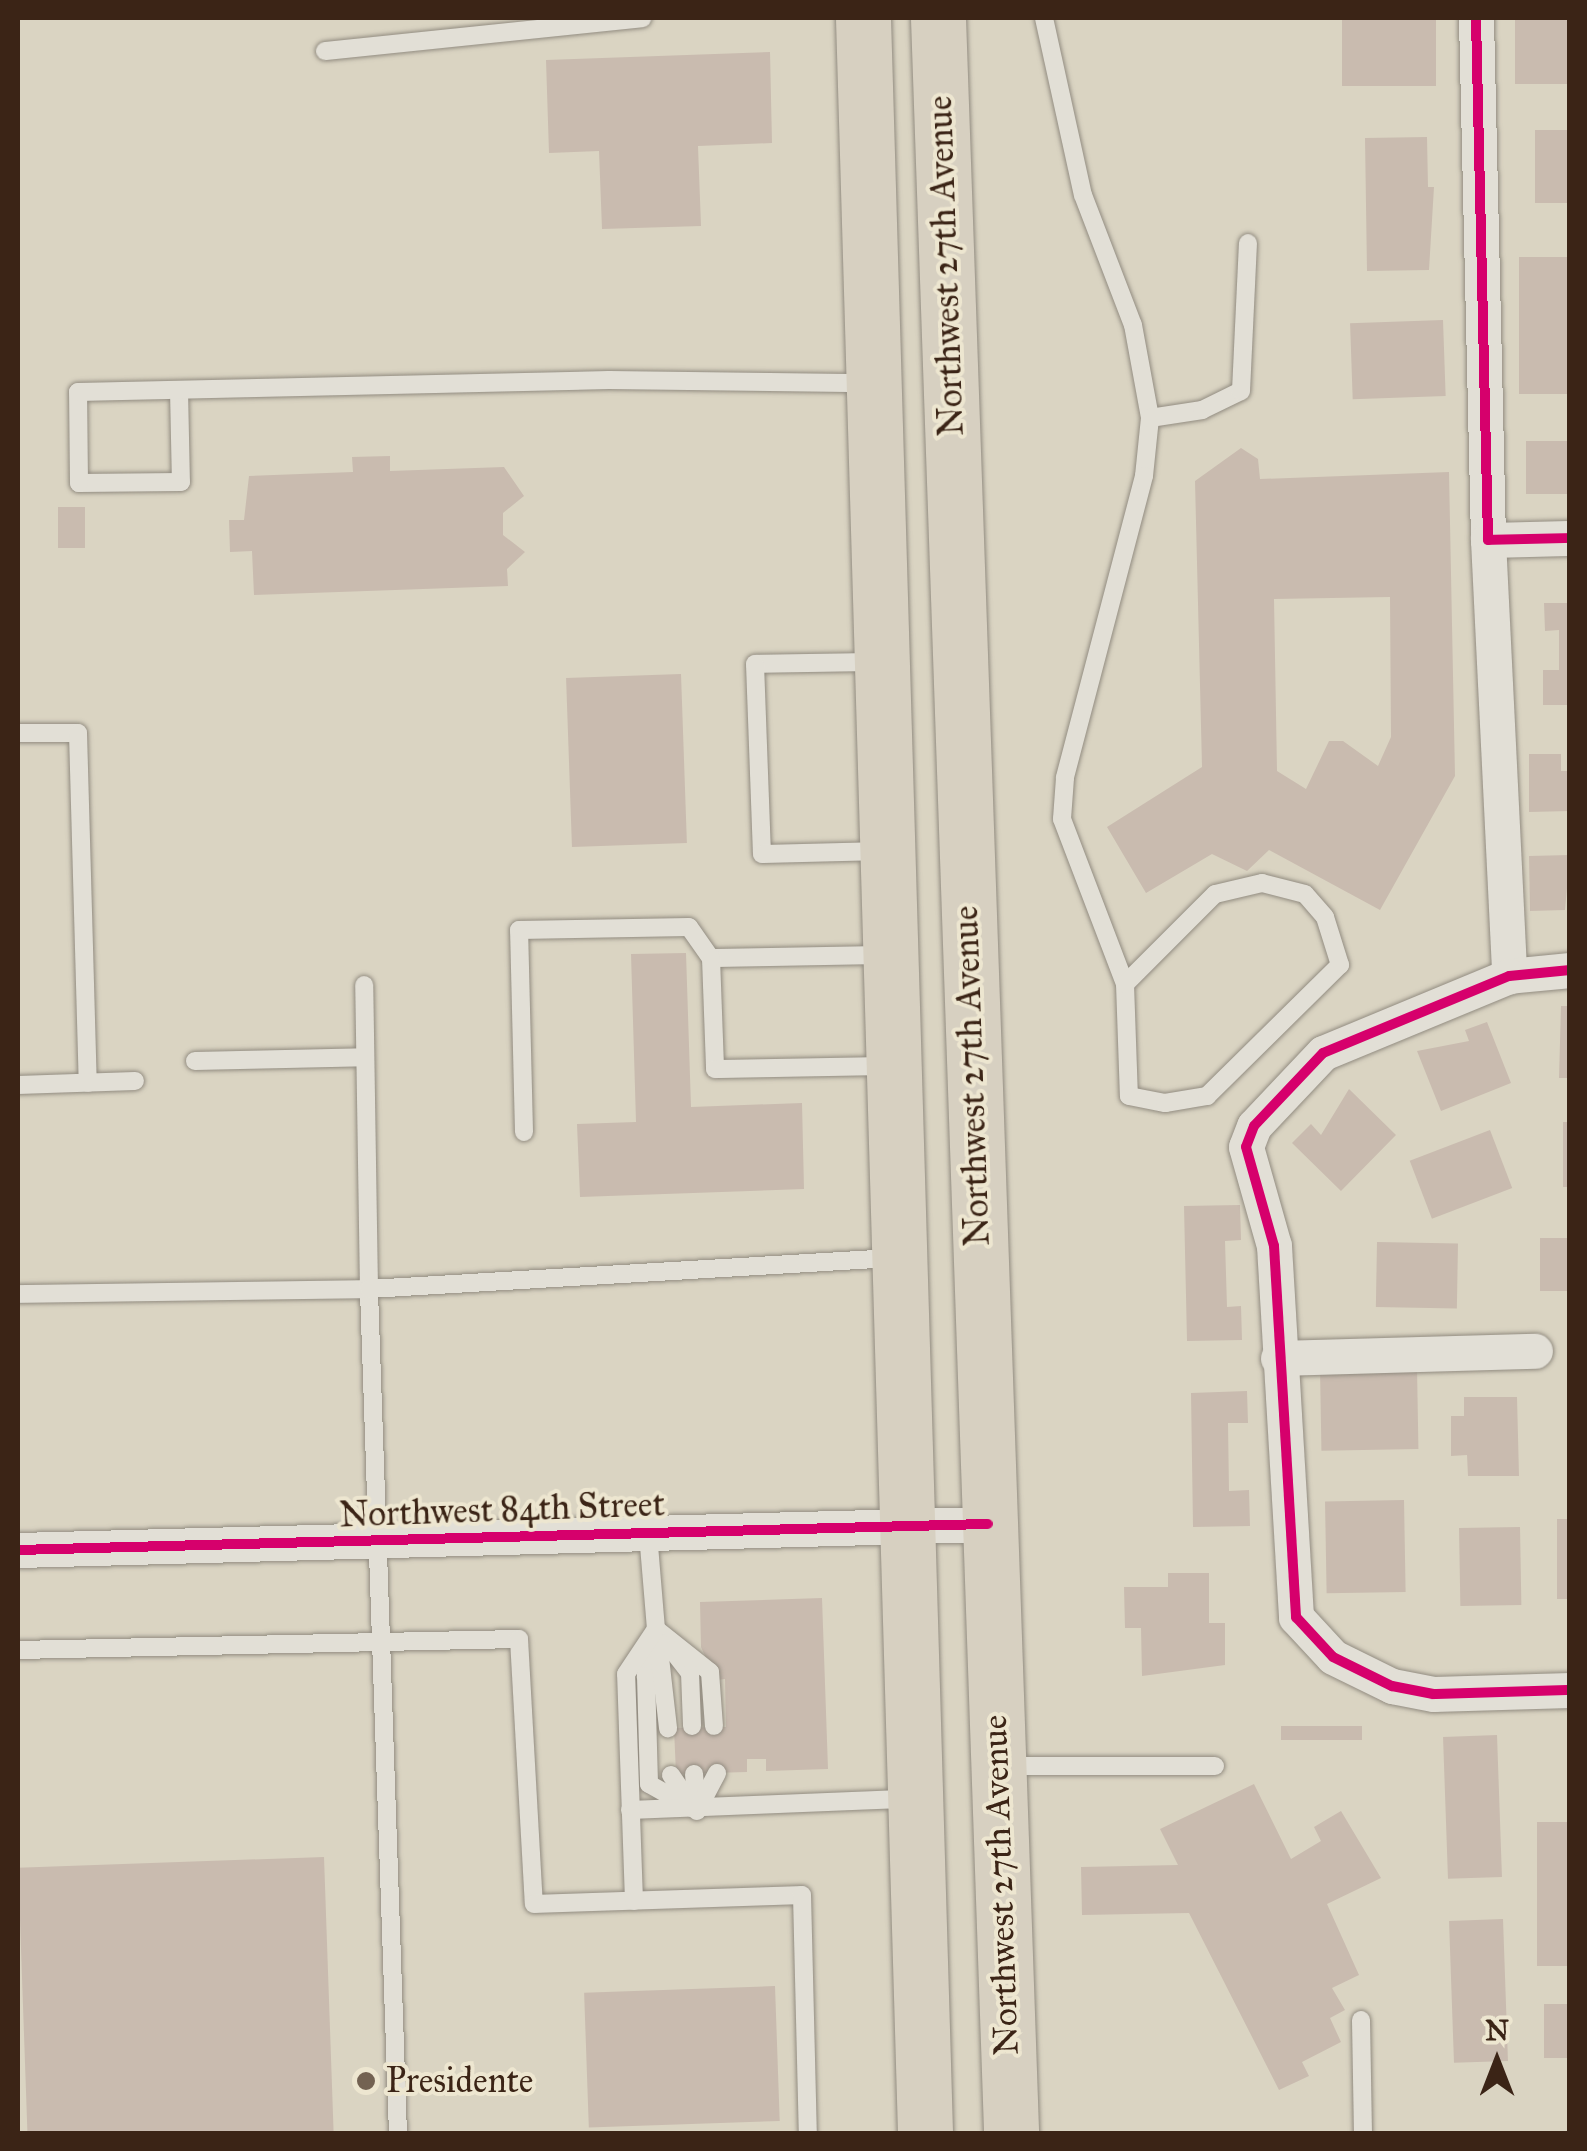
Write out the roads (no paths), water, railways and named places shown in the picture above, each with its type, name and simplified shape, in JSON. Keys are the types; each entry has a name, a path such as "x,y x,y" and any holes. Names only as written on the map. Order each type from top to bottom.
{"main road":[{"path":"862,18 925,2133"},
{"name":"Northwest 27th Avenue","path":"938,18 1010,2134"}],"street":[{"path":"1476,18 1488,540 1509,976"},
{"path":"1488,540 1570,538"},
{"path":"1570,970 1509,976 1323,1052 1254,1126 1246,1162 1274,1246 1296,1617 1333,1657 1392,1686 1434,1694 1570,1690"},
{"path":"1278,1358 1535,1351"},
{"name":"Northwest 84th Street","path":"18,1550 988,1524"}],"lane":[{"path":"326,51 642,18"},
{"path":"1044,18 1082,195 1133,325 1150,418 1144,476 1065,778 1062,818 1124,984 1129,1096 1166,1103 1208,1096 1340,964 1325,917 1305,894 1262,883 1215,894 1124,984"},
{"path":"1150,418 1202,410 1241,390 1248,243"},
{"path":"179,390 181,482 79,483 78,392 179,390 874,383"},
{"path":"883,662 755,664 762,854 888,851"},
{"path":"18,733 78,732 88,1083"},
{"path":"524,1132 520,930 689,927 712,958 715,1069 894,1066"},
{"path":"712,958 890,955"},
{"path":"364,985 369,1289 398,2134"},
{"path":"194,1061 365,1058"},
{"path":"18,1085 135,1081"},
{"path":"18,1294 369,1289 898,1258"},
{"path":"648,1534 668,1728"},
{"path":"656,1629 690,1673 692,1726"},
{"path":"656,1629 710,1672 714,1726"},
{"path":"634,1901 626,1674 656,1629"},
{"path":"656,1629 646,1676 649,1784 697,1811"},
{"path":"18,1650 520,1639 534,1904 802,1895 808,2134"},
{"path":"997,1766 1216,1766"},
{"path":"697,1811 717,1773"},
{"path":"694,1774 697,1811"},
{"path":"671,1775 697,1811"},
{"path":"630,1810 697,1811 914,1799"},
{"path":"1361,2020 1363,2134"}],"place":[{"name":"Presidente","path":"366,2081"}]}
